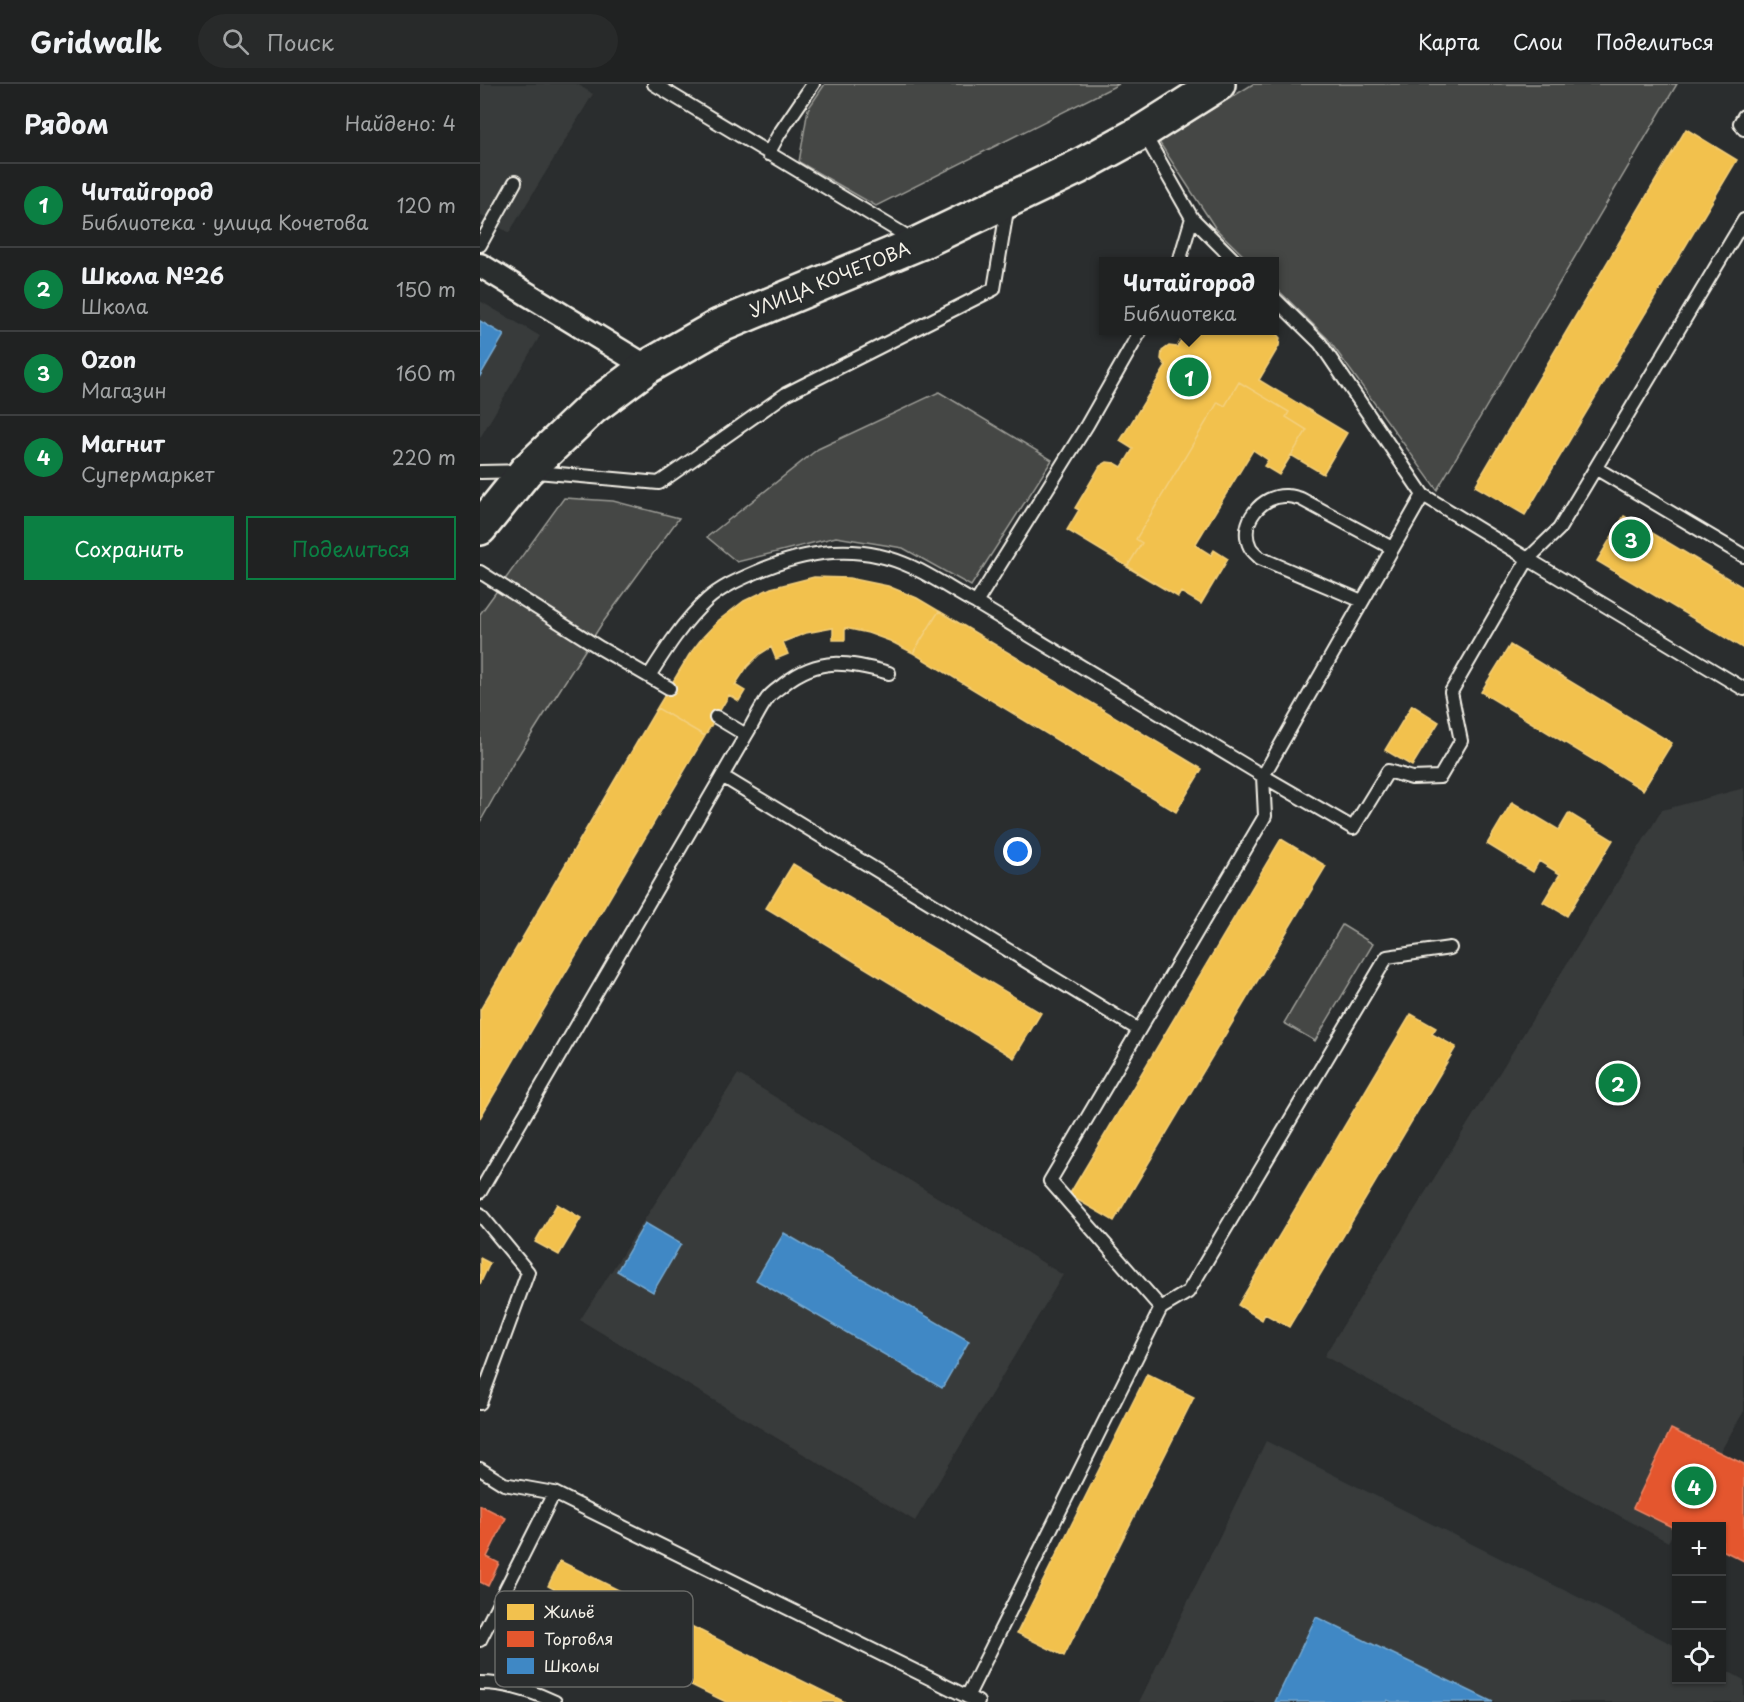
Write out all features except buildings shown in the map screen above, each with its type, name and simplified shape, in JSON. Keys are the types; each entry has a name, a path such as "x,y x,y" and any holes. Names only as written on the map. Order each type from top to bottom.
{"main road":[{"name":"УЛИЦА КОЧЕТОВА","path":"480,528 526,471 592,408 647,367 719,326 919,243 1078,167 1142,132 1218,84"}],"street":[{"path":"480,265 647,367"}],"lane":[{"path":"654,84 919,243"},
{"path":"768,154 813,84"},
{"path":"1744,116 1740,123 1744,129"},
{"path":"1142,132 1192,218 1232,257"},
{"path":"480,245 515,182"},
{"path":"480,472 526,471 659,483 786,394 994,289 1009,201"},
{"path":"1180,257 1192,218"},
{"path":"649,676 677,633 708,599 738,579 804,555 836,551 867,554 912,567 976,603 1353,828 1388,771 1412,778 1440,777 1461,741 1451,692 1528,559 1559,529 1597,469 1744,220"},
{"path":"1279,303 1320,343 1423,495 1744,689"},
{"path":"976,603 1087,425 1138,335"},
{"path":"1597,469 1744,556"},
{"path":"1362,601 1260,558 1250,548 1247,535 1252,514 1261,504 1287,495 1301,499 1392,548"},
{"path":"1161,1308 1050,1181 1265,816 1263,776 1423,495"},
{"path":"480,572 600,648 669,688"},
{"path":"480,1191 768,698 794,677 813,667 856,664 889,672"},
{"path":"716,717 746,735"},
{"path":"722,776 1139,1030"},
{"path":"480,1469 504,1484 554,1493 973,1699 1161,1308 1188,1292 1387,957 1450,948"},
{"path":"480,1214 528,1272 480,1403"},
{"path":"505,1591 554,1493"},
{"path":"480,1640 495,1610"},
{"path":"480,1683 495,1685"},
{"path":"508,1687 555,1702"}],"shaded area":[{"path":"480,84 577,84 593,94 509,233 480,215"},
{"path":"825,84 1119,84 876,206 799,162 808,109"},
{"path":"1253,84 1677,84 1437,490 1328,339 1279,291 1279,257 1245,257 1216,229 1159,142"},
{"path":"480,301 540,336 480,438"},
{"path":"939,392 1052,460 971,586 903,548 836,537 737,562 707,537 818,449"},
{"path":"564,498 613,501 679,518 601,625 514,762 480,822 480,614"},
{"path":"1744,788 1744,1411 1680,1522 1672,1522 1672,1535 1668,1542 1324,1356 1662,810"},
{"path":"1342,925 1373,944 1315,1041 1284,1023"},
{"path":"738,1074 1063,1275 915,1521 580,1320"},
{"path":"1266,1441 1672,1644 1672,1684 1726,1684 1726,1670 1744,1680 1744,1702 1139,1702"}],"place":[{"name":"Читайгород","path":"1189,377"},
{"name":"Ozon","path":"1631,539"},
{"name":"Школа №26","path":"1618,1083"},
{"name":"Магнит","path":"1694,1486"}]}
